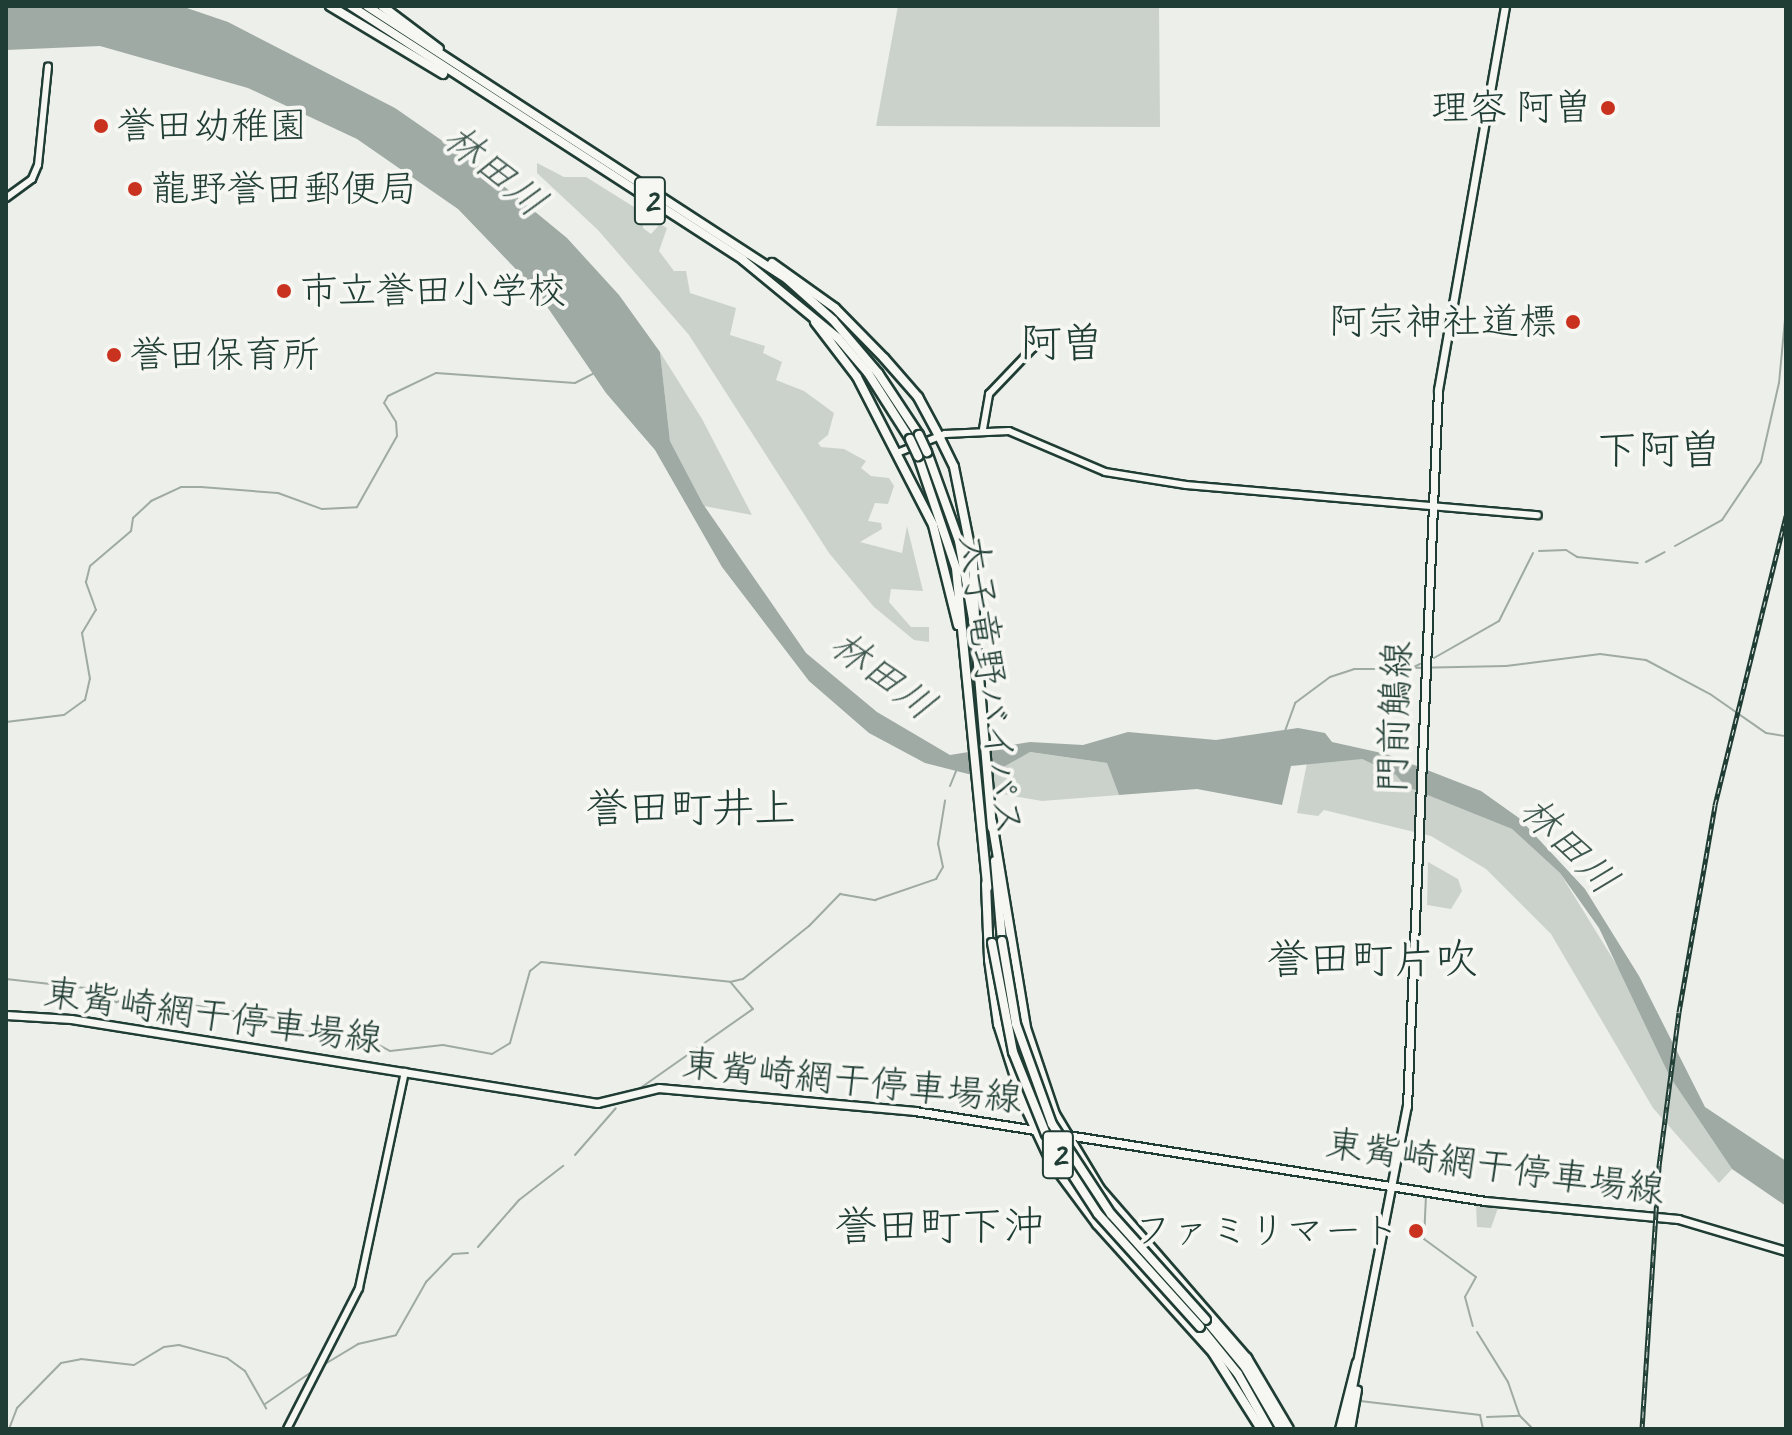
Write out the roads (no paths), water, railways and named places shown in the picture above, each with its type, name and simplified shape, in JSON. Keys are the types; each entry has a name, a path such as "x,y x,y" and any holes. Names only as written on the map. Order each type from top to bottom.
{"highway":[{"path":"330,6 503,107"},
{"name":"太子竜野バイパス","path":"351,6 743,260 808,312 868,373 915,437"},
{"name":"太子竜野バイパス","path":"367,6 732,240 833,320 878,373 915,437 959,541 976,645 992,822 994,942"},
{"path":"382,6 448,59"},
{"path":"732,240 790,273 835,308 918,397 954,467 973,561 976,645"},
{"path":"808,312 857,377 933,525 969,681"},
{"name":"太子竜野バイパス","path":"923,454 956,568 994,942 1016,1024 1052,1124 1111,1214 1203,1323 1245,1367 1281,1429"},
{"path":"992,822 1023,1009 1036,1063 1066,1133 1115,1208 1208,1309 1247,1358 1289,1429"},
{"path":"994,942 1010,1067 1035,1129 1071,1193 1213,1353 1261,1429"},
{"path":"1110,1240 1115,1208"},
{"path":"1134,1267 1169,1266"},
{"path":"1189,1326 1208,1309"},
{"name":"太子竜野バイパス","path":"1203,1323 1238,1374 1269,1429"}],"main road":[{"name":"門前鵤線","path":"1344,1429 1360,1364 1394,1184 1410,1074 1430,506 1445,338 1505,6"},
{"name":"東觜崎網干停車場線","path":"6,1015 71,1019 597,1103 659,1088 915,1111 1394,1184 1495,1203 1678,1219 1786,1251"},
{"path":"1344,1429 1349,1380 1364,1342"}],"street":[{"path":"6,198 32,179 38,165 48,67"},
{"path":"983,429 989,394 1033,348 1038,336"},
{"path":"897,453 939,436 983,429 1033,438 1105,472 1538,515"},
{"path":"287,1429 359,1288 405,1072"}],"waterway":[{"path":"1675,546 1722,520 1761,462 1779,383 1786,309"},
{"path":"6,722 64,715 85,700 90,679 82,633 96,610 86,582 90,566 131,531 133,518 151,501 181,487 201,487 278,493 322,509 357,507 397,436 396,422 384,403 388,396 436,373 575,383 593,374"},
{"path":"1539,551 1566,550 1577,557 1638,563"},
{"path":"1646,562 1665,552"},
{"path":"1434,658 1499,621 1533,553"},
{"path":"1410,668 1506,666 1600,654 1646,660 1710,694 1766,733 1786,736"},
{"path":"1414,667 1420,664"},
{"path":"1285,731 1295,703 1330,677 1354,669 1408,669"},
{"path":"950,786 957,769"},
{"path":"6,979 94,989 116,1002 141,997 275,1018 299,1031 362,1036 390,1051 443,1045 492,1054 510,1043 530,971 541,962 730,982 743,979 809,926 840,894 875,900 936,879 943,867 938,844 945,801"},
{"path":"639,1089 753,1009 731,983"},
{"path":"575,1155 616,1108"},
{"path":"478,1247 519,1200 563,1166"},
{"path":"1426,1195 1424,1239 1476,1277 1465,1297 1473,1326"},
{"path":"325,1364 358,1344 396,1335 426,1282 453,1254 468,1253"},
{"path":"1477,1332 1508,1382 1520,1416"},
{"path":"9,1429 17,1408 61,1363 81,1359 134,1365 164,1347 179,1345 227,1358 245,1371 266,1408"},
{"path":"265,1404 310,1373"},
{"path":"1360,1401 1480,1415 1483,1429"},
{"path":"1487,1417 1520,1416 1533,1429"}],"railway":[{"path":"1642,1429 1659,1166 1679,1012 1715,805 1786,516"}],"place":[{"name":"理容 阿曽","path":"1608,108"},
{"name":"誉田幼稚園","path":"101,126"},
{"name":"龍野誉田郵便局","path":"135,189"},
{"name":"市立誉田小学校","path":"284,291"},
{"name":"阿宗神社道標","path":"1573,322"},
{"name":"誉田保育所","path":"114,355"},
{"name":"ファミリマート","path":"1416,1231"}],"district":[{"name":"阿曽","path":"1062,344"},
{"name":"下阿曽","path":"1659,451"},
{"name":"誉田町井上","path":"691,809"},
{"name":"誉田町片吹","path":"1372,960"},
{"name":"誉田町下沖","path":"940,1227"}],"water label":[{"name":"林田川","path":"495,170"},
{"name":"林田川","path":"883,675"},
{"name":"林田川","path":"1569,845"}]}
